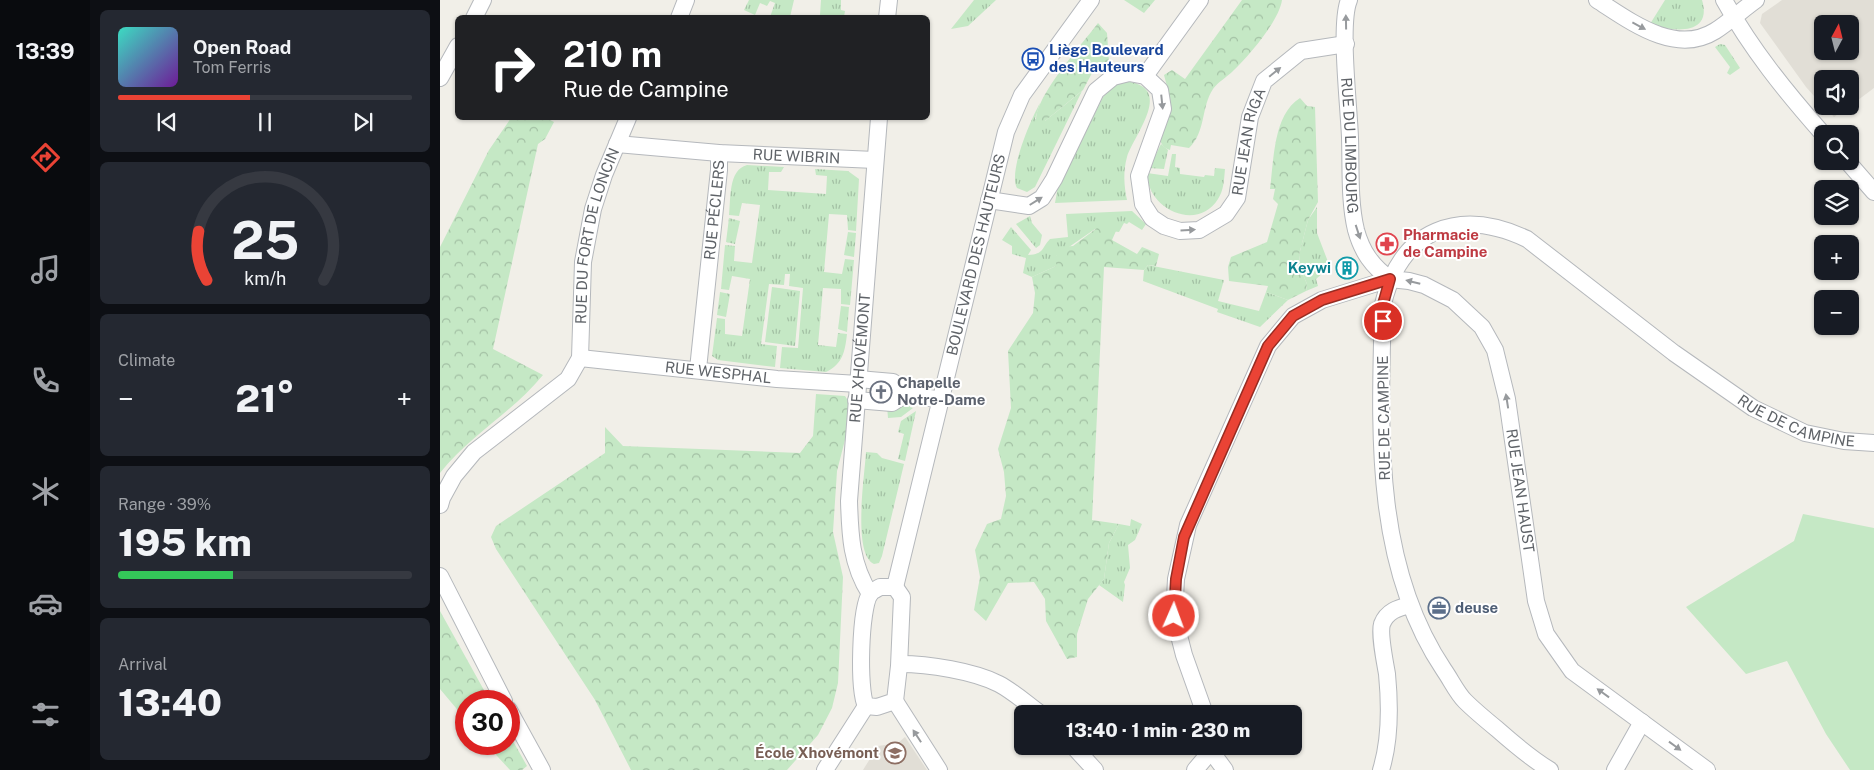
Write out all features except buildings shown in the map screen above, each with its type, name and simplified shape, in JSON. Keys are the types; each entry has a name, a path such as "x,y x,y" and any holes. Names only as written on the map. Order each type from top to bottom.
{"street":[{"path":"476,15 483,0"},
{"path":"680,15 686,0"},
{"path":"887,15 889,0"},
{"name":"BOULEVARD DES HAUTEURS","path":"895,587 1006,132 1022,95 1091,0"},
{"path":"989,200 1029,206 1042,198 1096,91 1113,77 1129,73 1145,76 1200,0"},
{"name":"RUE DU LIMBOURG","path":"1350,0 1346,9 1346,44 1352,194 1356,230 1372,266 1390,279"},
{"path":"1597,0 1640,28 1671,39 1694,38 1714,32 1756,0"},
{"path":"1724,0 1781,86 1815,125"},
{"name":"RUE JEAN RIGA","path":"1145,76 1160,90 1163,109 1139,176 1143,204 1152,218 1164,226 1180,231 1199,230 1226,214 1237,198 1250,117 1264,81 1301,51 1346,44"},
{"path":"440,78 455,51"},
{"name":"RUE DU FORT DE LONCIN","path":"580,358 583,262 593,209 616,144 627,120"},
{"name":"RUE XHOVÉMONT","path":"870,594 859,576 850,538 849,501 879,120"},
{"name":"RUE PÉCLERS","path":"616,144 719,153 719,170 698,369"},
{"name":"RUE WIBRIN","path":"719,153 875,160"},
{"path":"1855,170 1874,192"},
{"name":"RUE DE CAMPINE","path":"1550,770 1530,764 1464,700 1431,651 1410,605 1391,540 1383,472 1383,304 1390,279 1415,245 1431,233 1449,226 1489,225 1508,231 1526,239 1674,353 1753,408 1805,432 1844,441 1874,443"},
{"path":"1202,705 1184,655 1174,616 1176,579 1188,525 1268,346 1293,316 1322,300 1390,279"},
{"name":"RUE JEAN HAUST","path":"1390,279 1424,286 1453,300 1482,327 1495,350 1507,399 1536,601 1546,634 1572,671 1707,770"},
{"path":"440,505 454,476 474,452 568,379 580,358"},
{"name":"RUE WESPHAL","path":"580,358 698,369 857,388"},
{"path":"912,395 941,400"},
{"path":"440,576 498,690"},
{"path":"866,706 862,698 861,682 865,609 870,594 880,587 895,587 902,597 900,664 895,701 940,770"},
{"path":"1381,770 1386,752 1388,684 1382,625 1388,614 1398,608 1410,605"},
{"path":"900,664 922,664 968,674 998,684 1028,705"},
{"path":"866,706 877,707 895,701"},
{"path":"825,770 866,706"},
{"path":"1615,770 1642,722"},
{"path":"520,730 542,770"},
{"path":"1081,755 1095,770"},
{"path":"1195,770 1206,755"},
{"path":"1214,755 1225,770"}],"shaded area":[{"path":"1782,0 1874,0 1874,88 1859,99 1859,70 1814,70 1814,96 1760,23 1762,14"},
{"name":"École Xhovémont","path":"905,737 927,770 863,770 878,746 898,743"}],"green space":[{"path":"749,0 794,0 790,15 771,15 775,3 770,1 767,6 760,3 755,15 744,10"},
{"path":"821,0 841,0 841,10 845,11 844,15 820,15"},
{"path":"974,0 996,0 968,26 951,29"},
{"path":"1124,0 1155,0 1144,13"},
{"path":"1242,0 1282,0 1275,18 1262,38 1240,65 1213,89 1209,96 1201,127 1194,142 1189,148 1171,145 1170,150 1164,147 1160,135 1167,105 1168,90 1164,75 1172,70 1185,79"},
{"path":"1665,0 1702,0 1704,12 1702,20 1696,26 1679,29 1669,29 1650,24"},
{"path":"1098,23 1107,33 1109,62 1092,73 1083,90 1045,121 1037,124 1037,114 1041,102 1049,88"},
{"path":"1720,44 1725,45 1740,68 1730,75 1727,73 1730,67 1715,47"},
{"path":"1124,81 1139,85 1148,92 1150,101 1148,112 1127,157 1124,178 1127,200 1055,203 1058,186 1103,97 1114,85"},
{"path":"1082,91 1035,187 1027,192 1017,188 1015,180 1018,158 1026,133 1040,103 1035,119 1045,121"},
{"path":"1300,98 1307,106 1315,107 1318,202 1308,220 1299,255 1301,270 1307,284 1306,291 1288,300 1266,292 1268,286 1229,281 1228,267 1231,257 1267,242 1278,204 1273,199 1275,189 1270,189 1276,139 1284,115"},
{"path":"510,120 550,120 554,122 545,139 538,144 493,349 543,375 518,401 452,459 440,473 440,247 489,150"},
{"path":"1161,144 1168,150 1164,169 1149,168"},
{"path":"1172,154 1176,154 1175,167 1180,168 1180,174 1204,177 1205,175 1214,176 1215,168 1225,169 1221,192 1218,199 1209,209 1198,214 1187,215 1175,212 1164,206 1155,197 1149,186 1147,173 1168,176"},
{"path":"747,165 784,167 781,172 769,172 768,190 826,194 827,176 816,175 815,169 848,171 859,179 856,231 848,230 847,215 829,214 824,272 842,274 845,259 854,260 850,305 841,304 841,289 823,288 818,345 836,347 838,333 847,334 840,361 826,372 780,368 782,347 798,348 803,288 789,286 790,274 785,274 784,285 769,284 761,344 777,346 775,367 718,360 712,356 717,318 725,319 725,334 742,336 750,279 732,276 729,290 721,289 725,245 735,246 734,261 752,263 760,205 742,203 739,216 729,215 733,179 741,168"},
{"path":"1317,207 1317,233 1330,267 1316,279 1318,286 1306,291 1307,284 1301,270 1299,255 1308,220"},
{"path":"1132,211 1146,224 1142,230 1129,222 1127,224 1124,223 1119,232 1095,229 1056,256 1056,266 1032,277 1023,273 1026,258 1012,254 1012,246 1002,240 1011,227 1031,250 1028,255 1033,254 1040,252 1050,239 1068,237 1066,214"},
{"path":"1030,216 1032,223 1042,235 1040,245 1036,248 1016,224"},
{"path":"729,218 740,221 735,244 726,242"},
{"path":"1105,222 1111,222 1116,231 1112,240 1137,254 1142,247 1159,254 1156,266 1148,265 1144,270 1104,267 1092,520 1119,524 1109,543 1104,579 1088,599 1077,634 1077,657 1067,659 1046,621 1045,599 1034,582 1008,583 986,621 974,610 980,577 975,550 987,524 1001,519 1006,496 1004,472 998,449 1011,408 1008,351 1033,313 1035,293 1032,277 1056,266 1056,256 1060,247 1073,246"},
{"path":"848,232 856,233 854,257 844,255"},
{"path":"1148,265 1224,280 1218,301 1259,311 1266,292 1288,300 1260,327 1217,312 1218,309 1143,281 1144,270"},
{"path":"772,287 800,291 795,346 765,342"},
{"path":"720,292 730,294 726,317 717,315"},
{"path":"841,306 849,307 847,332 838,329"},
{"path":"816,394 845,396 849,402 846,436 837,471 833,532 843,577 838,683 832,708 818,735 787,770 631,770 595,700 496,549 491,537 496,526 605,453 605,427 623,446 800,453 813,436"},
{"path":"910,400 910,407 913,408 901,417 888,418 887,406"},
{"path":"916,411 905,461 898,459 904,434 898,432 901,421"},
{"path":"866,452 877,453 882,458 904,464 882,556 879,563 874,564 867,557 863,546 861,512"},
{"path":"1803,514 1874,528 1874,770 1850,770 1826,734 1787,661 1746,674 1686,607 1794,541"},
{"path":"1131,519 1142,524 1135,540 1128,545 1130,568 1124,582 1123,602 1099,585 1104,579 1109,543 1119,524 1130,526"},
{"path":"440,611 484,690 455,690 455,707 440,689"},
{"path":"520,754 527,766 522,770 510,770 496,755"}],"place":[{"name":"Liège Boulevard des Hauteurs","path":"1033,59"},
{"name":"Pharmacie de Campine","path":"1387,244"},
{"name":"Keywi","path":"1347,268"},
{"name":"Chapelle Notre-Dame","path":"881,392"},
{"name":"deuse","path":"1439,608"},
{"name":"École Xhovémont","path":"895,753"}],"route":[{"path":"1174,616 1176,579 1188,525 1268,346 1293,316 1322,300 1390,279 1383,304 1383,321"}]}
